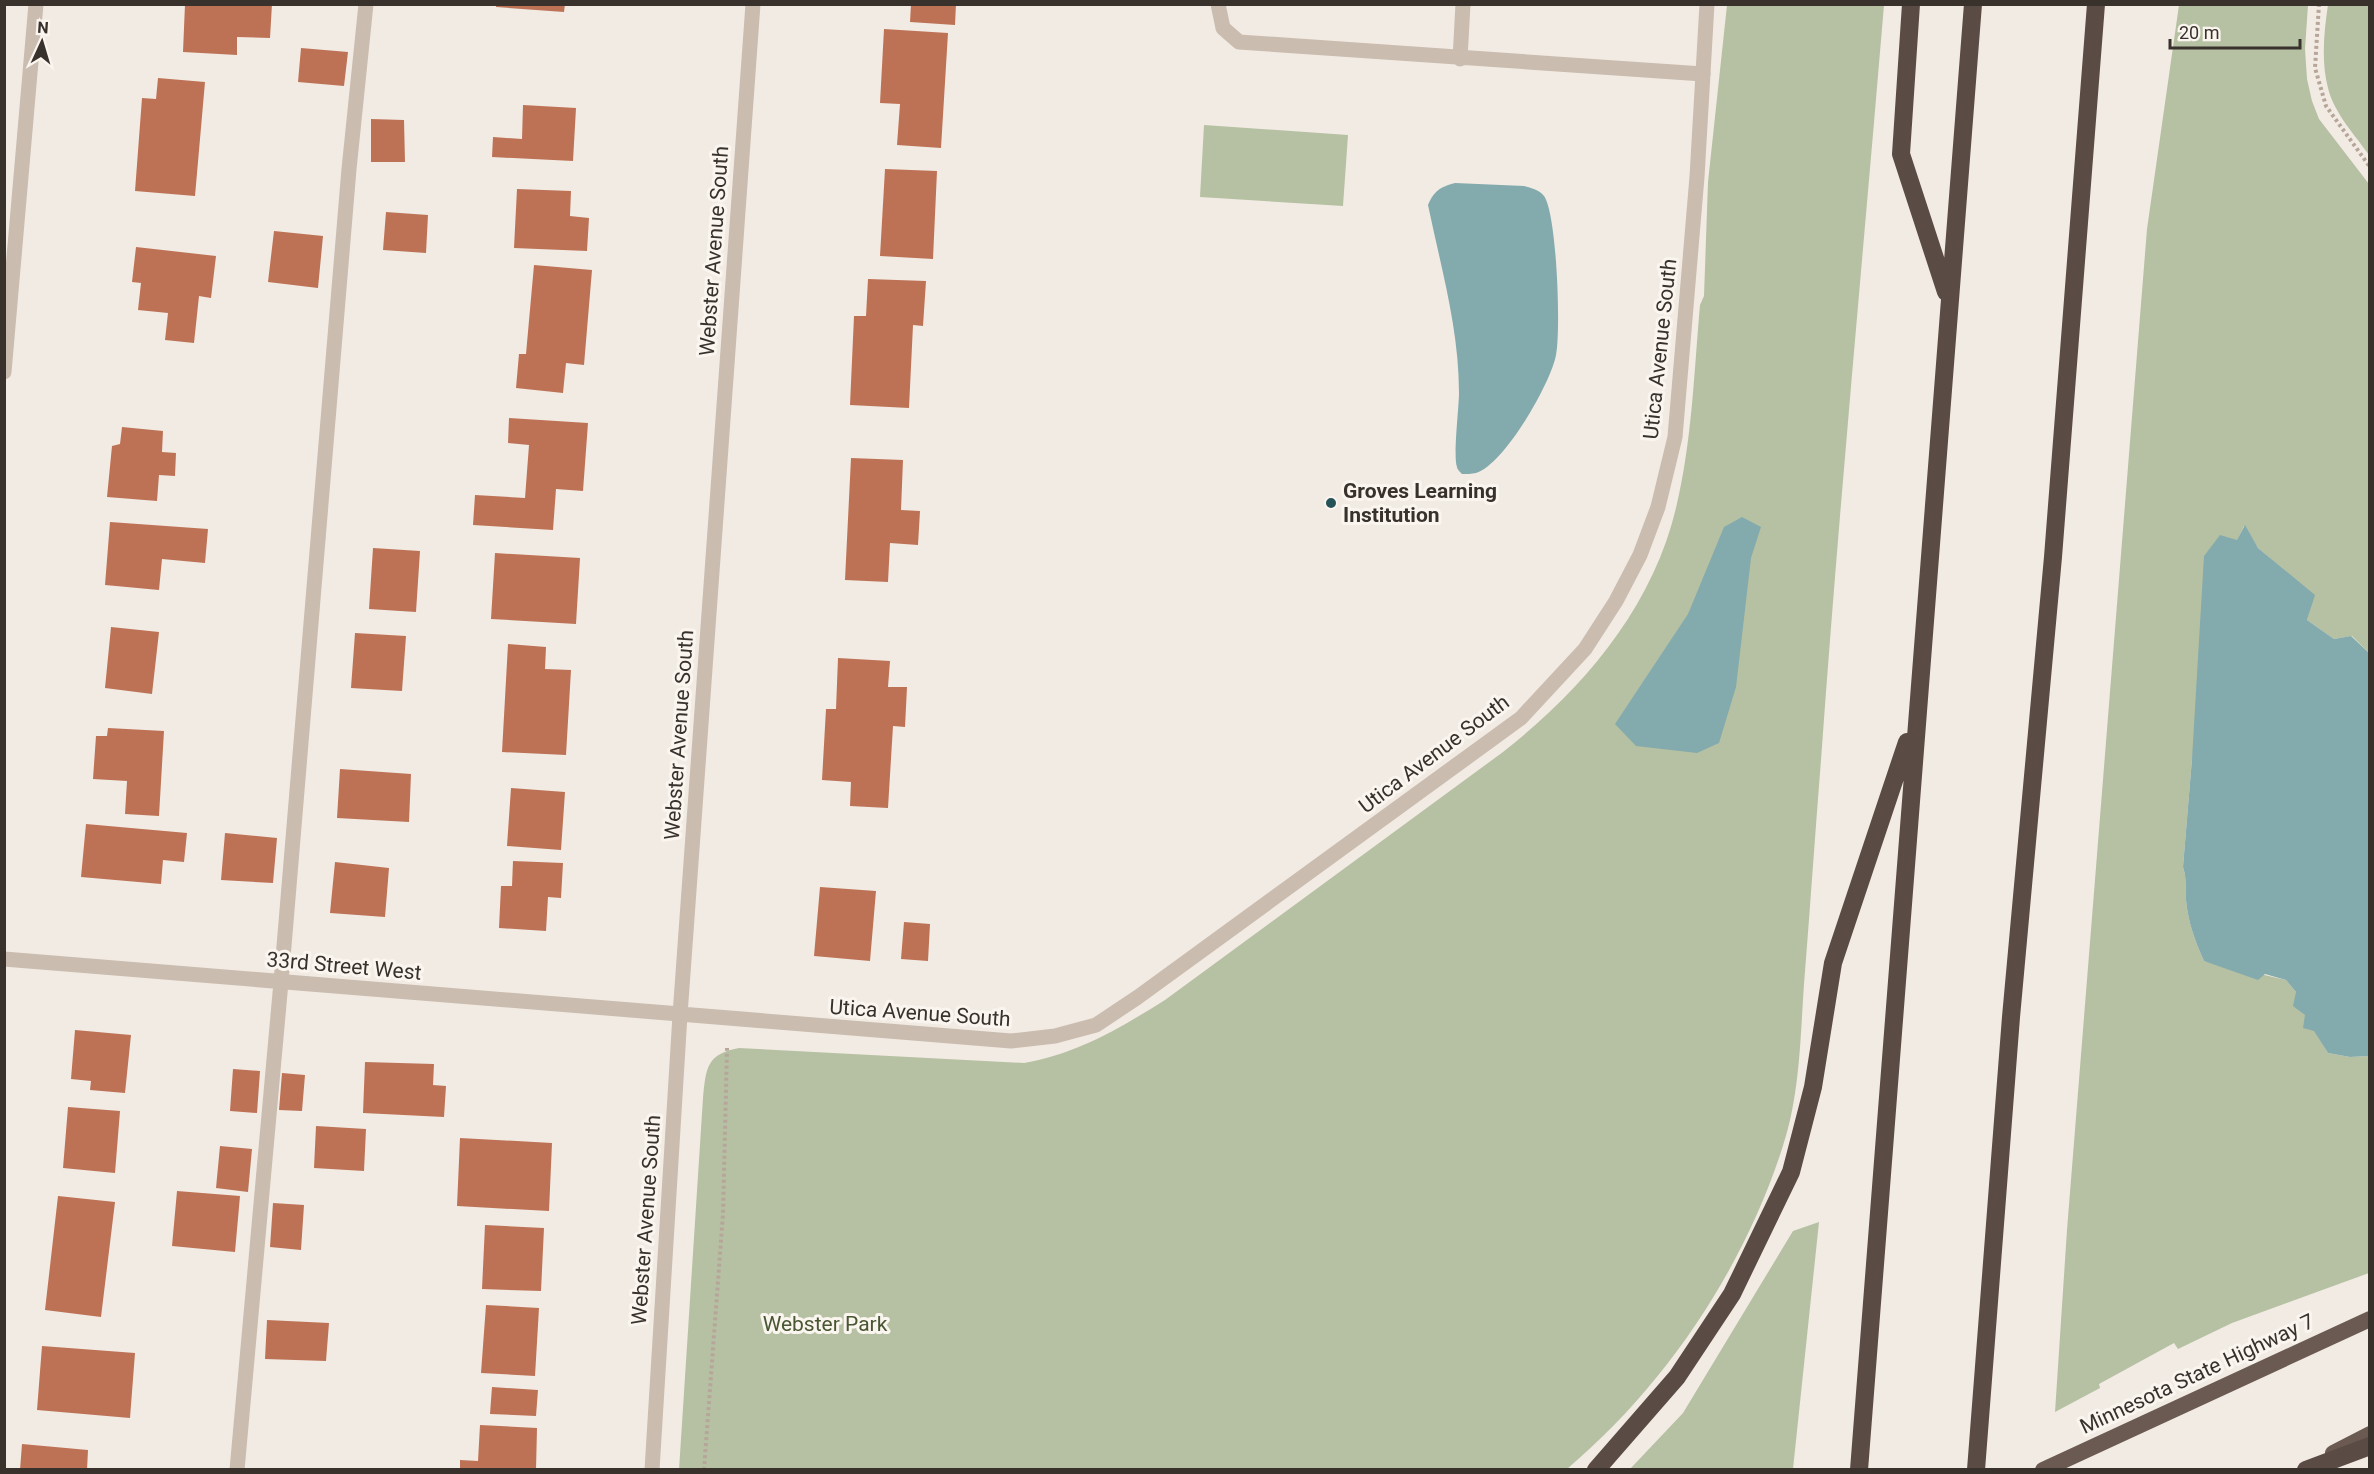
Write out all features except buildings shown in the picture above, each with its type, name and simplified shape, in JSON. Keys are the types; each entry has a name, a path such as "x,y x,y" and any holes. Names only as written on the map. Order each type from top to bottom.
{"highway":[{"path":"1911,4 1901,154 1949,300"},
{"path":"1859,1470 1973,4"},
{"path":"1976,1470 2011,1017 2053,557 2096,4"},
{"path":"1596,1470 1677,1377 1732,1294 1791,1172 1813,1087 1833,963 1917,715"},
{"name":"Minnesota State Highway 7","path":"2043,1470 2370,1319"},
{"path":"2300,1470 2370,1434"},
{"path":"2306,1470 2370,1446"}],"street":[{"path":"4,372 36,4"},
{"path":"237,1470 348,181 366,4"},
{"name":"Webster Avenue South","path":"652,1470 680,1015 753,4"},
{"path":"1218,4 1223,27 1239,42 1703,74"},
{"path":"1460,59 1463,4"},
{"name":"Utica Avenue South","path":"680,1015 1011,1041 1055,1036 1096,1025 1138,997 1521,718 1585,650 1616,601 1640,555 1658,507 1675,437 1698,177 1707,4"},
{"name":"33rd Street West","path":"4,959 680,1015"}],"path":[{"path":"2319,4 2315,68 2326,106 2370,167"},
{"path":"704,1470 723,1214 727,1019"}],"green space":[{"name":"Webster Park","path":"1727,5 1884,5 1835,571 1796,1090 1781,1152 1744,1241 1721,1284 1667,1365 1636,1402 1567,1469 679,1470 703,1098 707,1070 714,1058 739,1048 1024,1063 1062,1053 1098,1039 1165,1000 1503,752 1560,702 1610,645 1632,613 1665,545 1676,508 1686,458 1700,305 1704,296 1708,182"},
{"path":"2179,5 2308,5 2305,49 2307,79 2312,101 2319,119 2369,184 2369,653 2352,636 2334,639 2307,620 2314,595 2258,548 2244,526 2237,541 2192,759 2183,867 2188,916 2204,961 2286,980 2296,992 2305,1015 2328,1053 2350,1057 2369,1056 2369,1273 2232,1323 2178,1349 2174,1343 2099,1384 2100,1388 2055,1412 2067,1230 2147,229"},
{"path":"2328,5 2369,5 2369,155 2340,115 2328,88 2324,36"},
{"path":"1204,125 1348,135 1343,206 1200,197"},
{"path":"1819,1222 1793,1469 1630,1469 1683,1413 1793,1231"}],"water":[{"path":"1455,183 1524,186 1542,194 1552,225 1557,273 1556,355 1545,384 1525,422 1500,455 1487,467 1469,474 1462,474 1456,462 1459,393 1456,345 1428,205 1438,190"},
{"path":"1742,517 1761,527 1751,558 1736,687 1719,743 1697,753 1636,746 1615,724 1688,614 1724,527"},
{"path":"2245,525 2258,548 2315,595 2307,620 2334,639 2351,636 2369,653 2369,1056 2350,1057 2328,1053 2314,1031 2303,1028 2305,1015 2293,1006 2296,992 2286,980 2265,974 2258,980 2204,961 2188,916 2183,867 2204,556 2220,535 2237,540"}],"place":[{"name":"Groves Learning Institution","path":"1331,503"}]}
